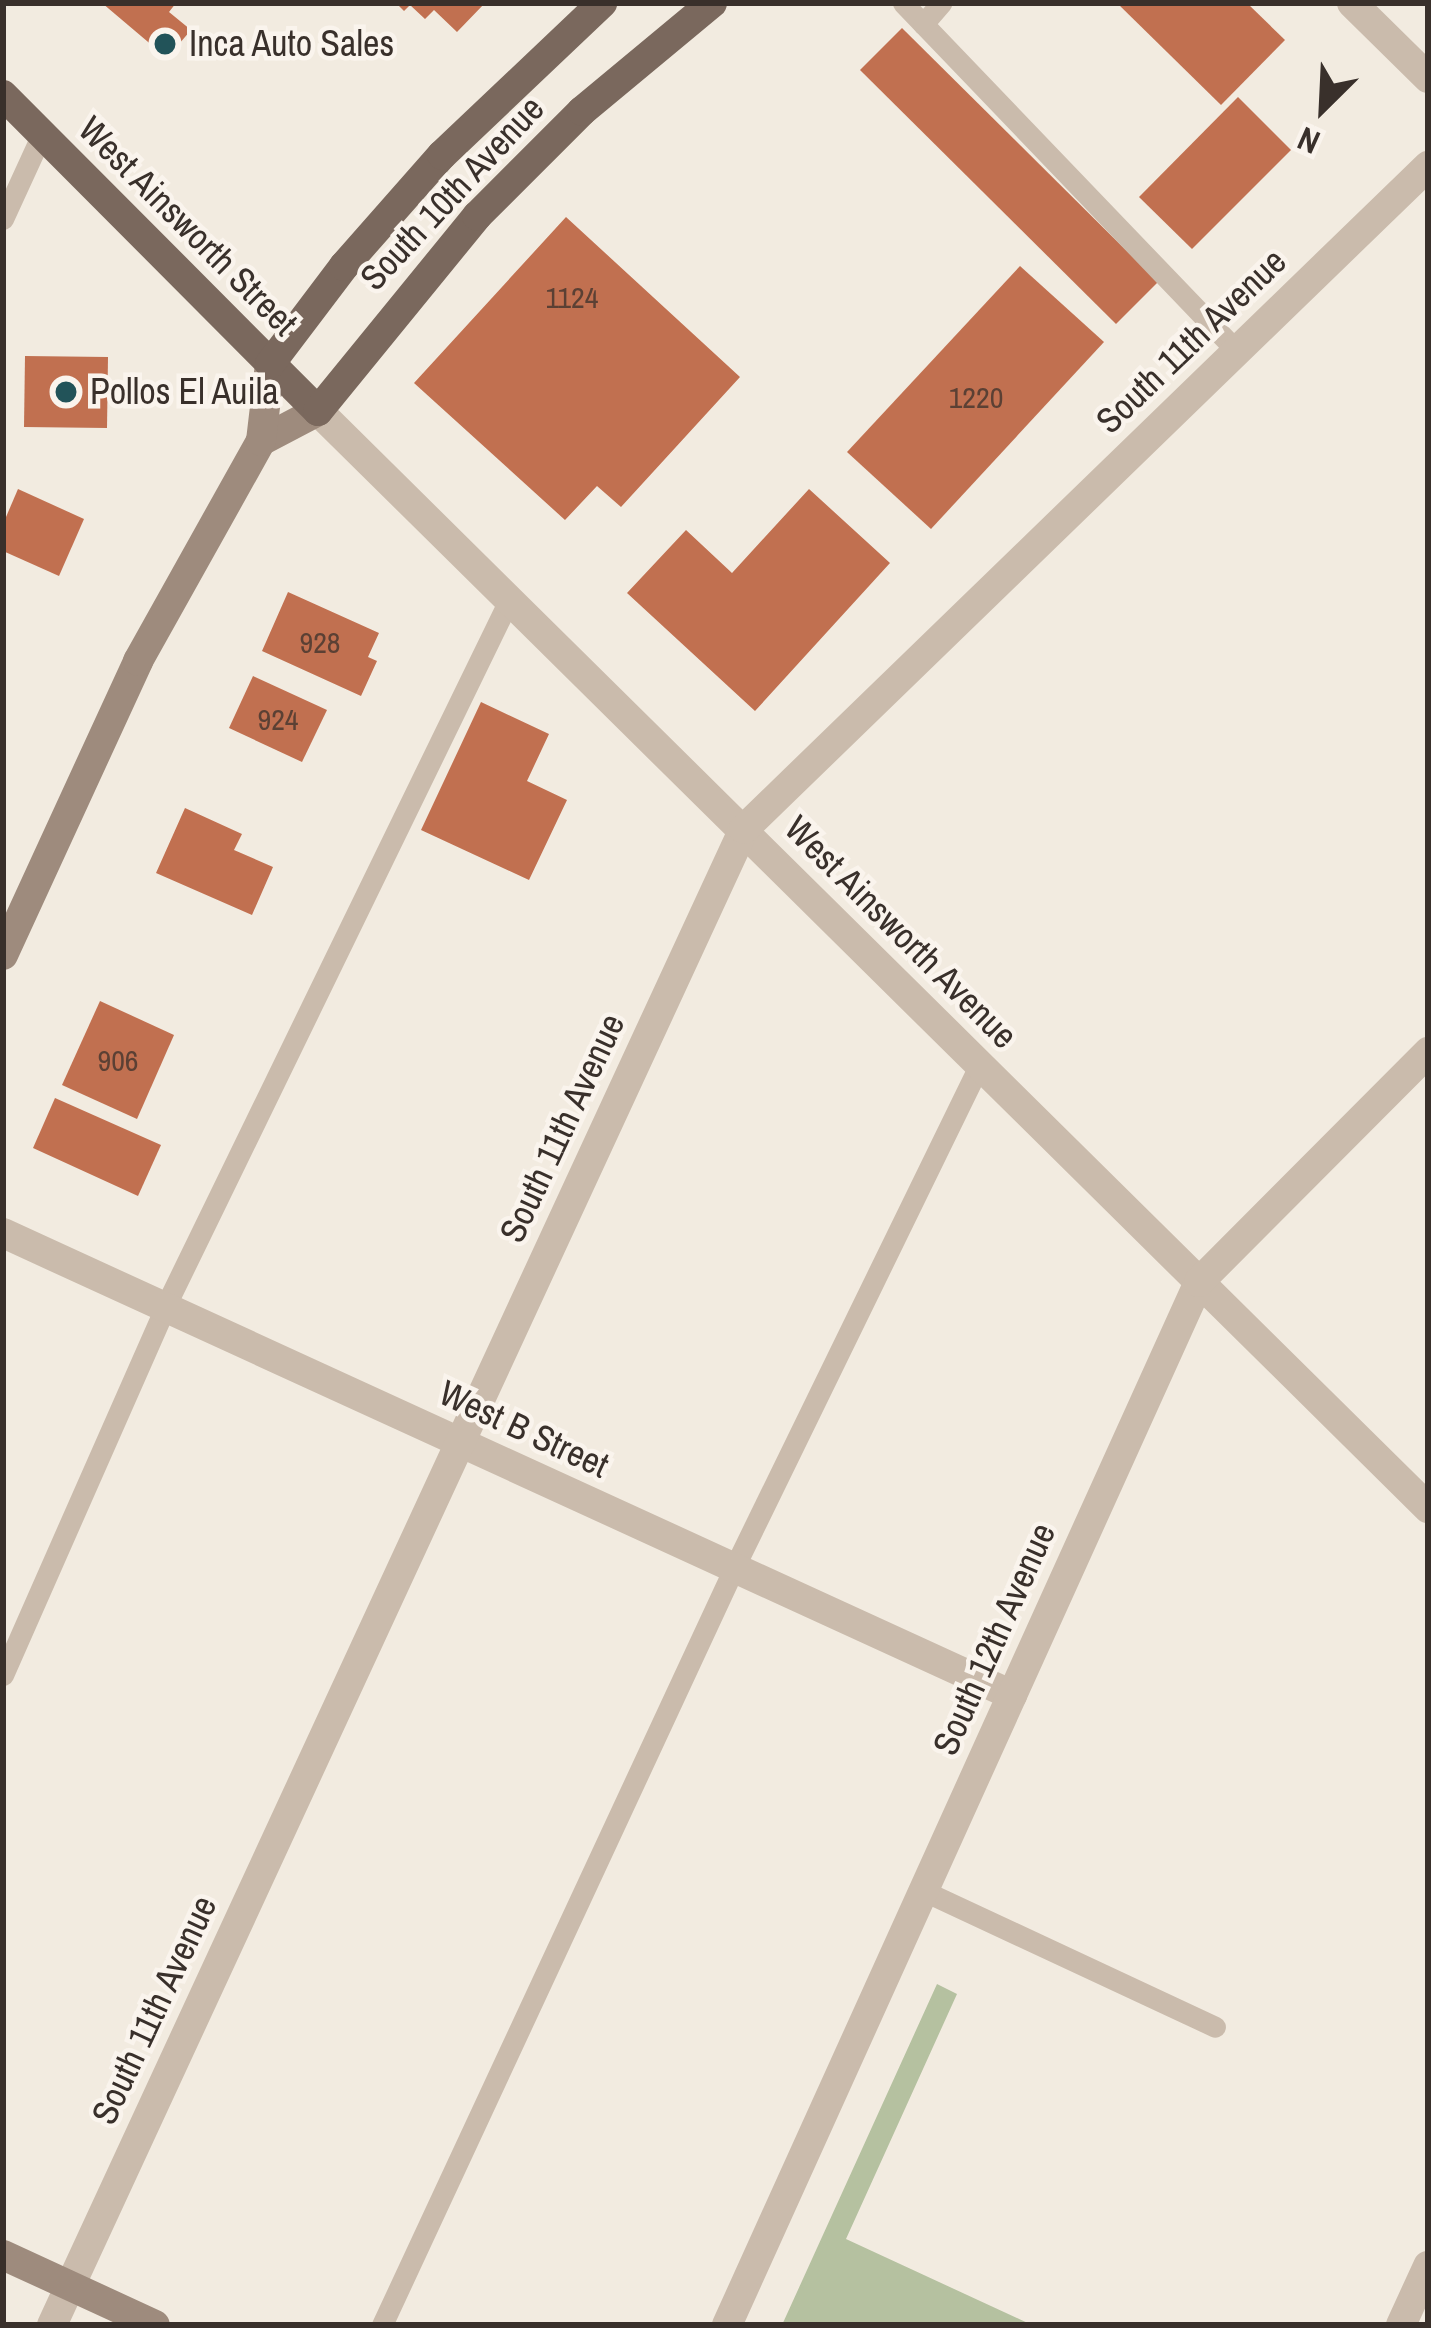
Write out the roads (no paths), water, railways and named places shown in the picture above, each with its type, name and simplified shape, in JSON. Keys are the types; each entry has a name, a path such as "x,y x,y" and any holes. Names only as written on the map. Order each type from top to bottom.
{"main road":[{"name":"South 10th Avenue","path":"270,364 404,196 495,101 602,3"},
{"name":"South 10th Avenue","path":"261,441 318,411 477,216 581,111 712,3"},
{"name":"West Ainsworth Street","path":"3,95 318,411"},
{"path":"3,955 138,662 261,441 270,364"},
{"path":"3,2255 155,2325"}],"street":[{"path":"1352,3 1428,78"},
{"name":"South 11th Avenue","path":"52,2325 744,829 1428,166"},
{"name":"West Ainsworth Avenue","path":"318,411 1428,1508"},
{"name":"South 12th Avenue","path":"728,2325 1199,1282 1428,1052"},
{"name":"West B Street","path":"3,1233 1012,1695"},
{"path":"1401,2325 1428,2266"}],"lane":[{"path":"903,3 1237,351"},
{"path":"923,24 941,3"},
{"path":"3,219 42,134"},
{"path":"3,1676 165,1307 509,600"},
{"path":"382,2325 734,1568 979,1066"},
{"path":"924,1891 1215,2027"}],"place":[{"name":"Inca Auto Sales","path":"165,44"},
{"name":"Pollos El Auila","path":"66,392"}]}
